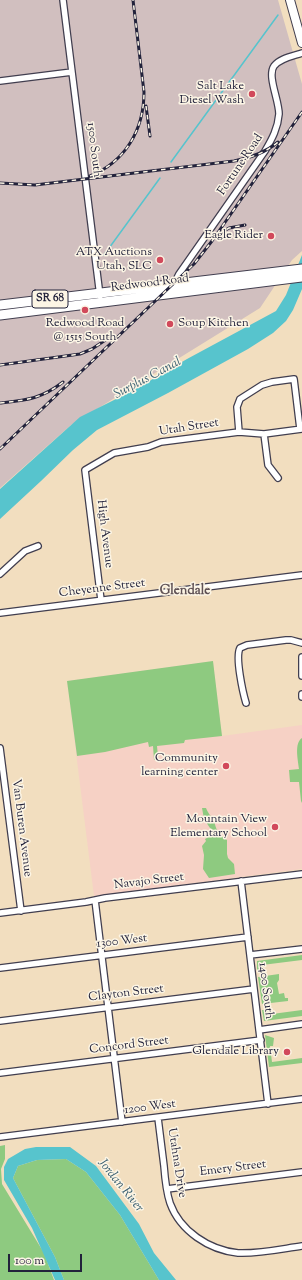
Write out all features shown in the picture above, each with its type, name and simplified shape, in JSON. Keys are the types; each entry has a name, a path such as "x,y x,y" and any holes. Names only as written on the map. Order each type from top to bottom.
{"main road":[{"path":"290,0 302,43"},
{"name":"Redwood Road","path":"0,315 101,302 176,288 287,270 302,269"},
{"name":"Redwood Road","path":"0,305 100,292 176,288 282,280 302,277"}],"street":[{"name":"1500 South","path":"63,0 101,302"},
{"name":"Fortune Road","path":"176,288 178,274 265,151 273,137 279,113 272,77 274,66 282,60 302,54"},
{"path":"0,81 72,72"},
{"path":"239,432 237,407 240,399 262,385 294,379 301,429"},
{"name":"Utah Street","path":"85,470 114,453 148,448 166,442 239,432 264,434 301,429"},
{"path":"264,434 268,465 278,478"},
{"name":"High Avenue","path":"85,470 101,600"},
{"path":"0,574 25,551 38,546"},
{"name":"Cheyenne Street","path":"0,612 302,575"},
{"path":"246,703 238,655 240,648 247,645 286,640 302,643"},
{"path":"302,657 302,676"},
{"name":"Van Buren Avenue","path":"0,748 2,777 21,911"},
{"name":"Navajo Street","path":"0,913 302,874"},
{"name":"1400 South","path":"241,881 268,1104"},
{"path":"95,900 122,1122"},
{"name":"1300 West","path":"0,968 248,937"},
{"path":"250,955 302,949"},
{"name":"Clayton Street","path":"0,1021 254,989"},
{"path":"259,1030 302,1024"},
{"name":"Concord Street","path":"0,1073 260,1040"},
{"name":"1200 West","path":"0,1137 302,1100"},
{"name":"Utahna Drive","path":"158,1118 170,1202 178,1217 192,1234 221,1250 239,1253 302,1246"},
{"name":"Emery Street","path":"167,1189 302,1172"}],"shaded area":[{"path":"0,0 278,0 302,84 302,251 292,260 260,308 71,425 0,488"},
{"path":"213,661 222,736 302,725 302,869 94,896 67,681"}],"green space":[{"path":"213,661 222,736 185,740 184,743 157,746 158,757 156,760 154,760 153,746 149,747 148,742 105,752 77,756 67,681"},
{"path":"302,738 302,803 299,782 290,782 289,770 299,769 297,748"},
{"path":"202,808 206,808 219,833 227,840 227,854 228,858 234,864 235,874 209,878 203,869 204,855 202,846 206,841 205,839 214,834 204,819"},
{"path":"302,955 302,960 262,965 264,970 257,971 257,961"},
{"path":"279,974 279,980 277,983 279,994 284,993 285,998 288,998 288,1001 262,1004 258,977"},
{"path":"262,1010 268,1010 272,1014 302,1010 302,1016 264,1021"},
{"path":"265,1035 274,1038 273,1046 270,1046 272,1062 302,1058 302,1063 269,1067"},
{"path":"5,1145 5,1159 1,1169 2,1184 44,1253 54,1280 0,1280 0,1146"},
{"path":"66,1159 86,1172 120,1215 159,1280 64,1280 55,1257 13,1178 18,1166 37,1160"}],"water":[{"path":"302,255 302,289 293,310 286,321 273,333 248,349 97,430 73,450 0,519 0,489 80,417 134,390 187,359 276,311 286,295"},
{"path":"36,1147 70,1147 96,1166 139,1224 154,1253 176,1280 159,1280 120,1215 86,1172 66,1159 37,1160 18,1166 13,1178 55,1257 64,1280 55,1280 32,1228 4,1180 4,1167 8,1159 25,1149"}],"waterway":[{"path":"171,162 278,15"},
{"path":"104,255 160,178"}],"railway":[{"path":"90,176 102,170 122,153 136,132 140,119 144,92 133,0"},
{"path":"146,106 150,136"},
{"path":"0,449 194,264 212,241 302,112"},
{"path":"0,183 35,185 234,161 257,154 278,142"},
{"path":"219,234 229,228 245,225"},
{"path":"0,365 80,354 92,349 110,337"},
{"path":"0,403 33,398 48,392 63,382"}],"place":[{"name":"Salt Lake Diesel Wash","path":"252,94"},
{"name":"Eagle Rider","path":"271,236"},
{"name":"ATX Auctions Utah, SLC","path":"160,260"},
{"name":"Redwood Road @ 1515 South","path":"85,310"},
{"name":"Soup Kitchen","path":"170,324"},
{"name":"Community learning center","path":"226,766"},
{"name":"Mountain View Elementary School","path":"275,827"},
{"name":"Glendale Library","path":"287,1052"}],"district":[{"name":"Glendale","path":"185,592"}],"water label":[{"name":"Surplus Canal","path":"148,379"},
{"name":"Jordan River","path":"120,1186"}]}
